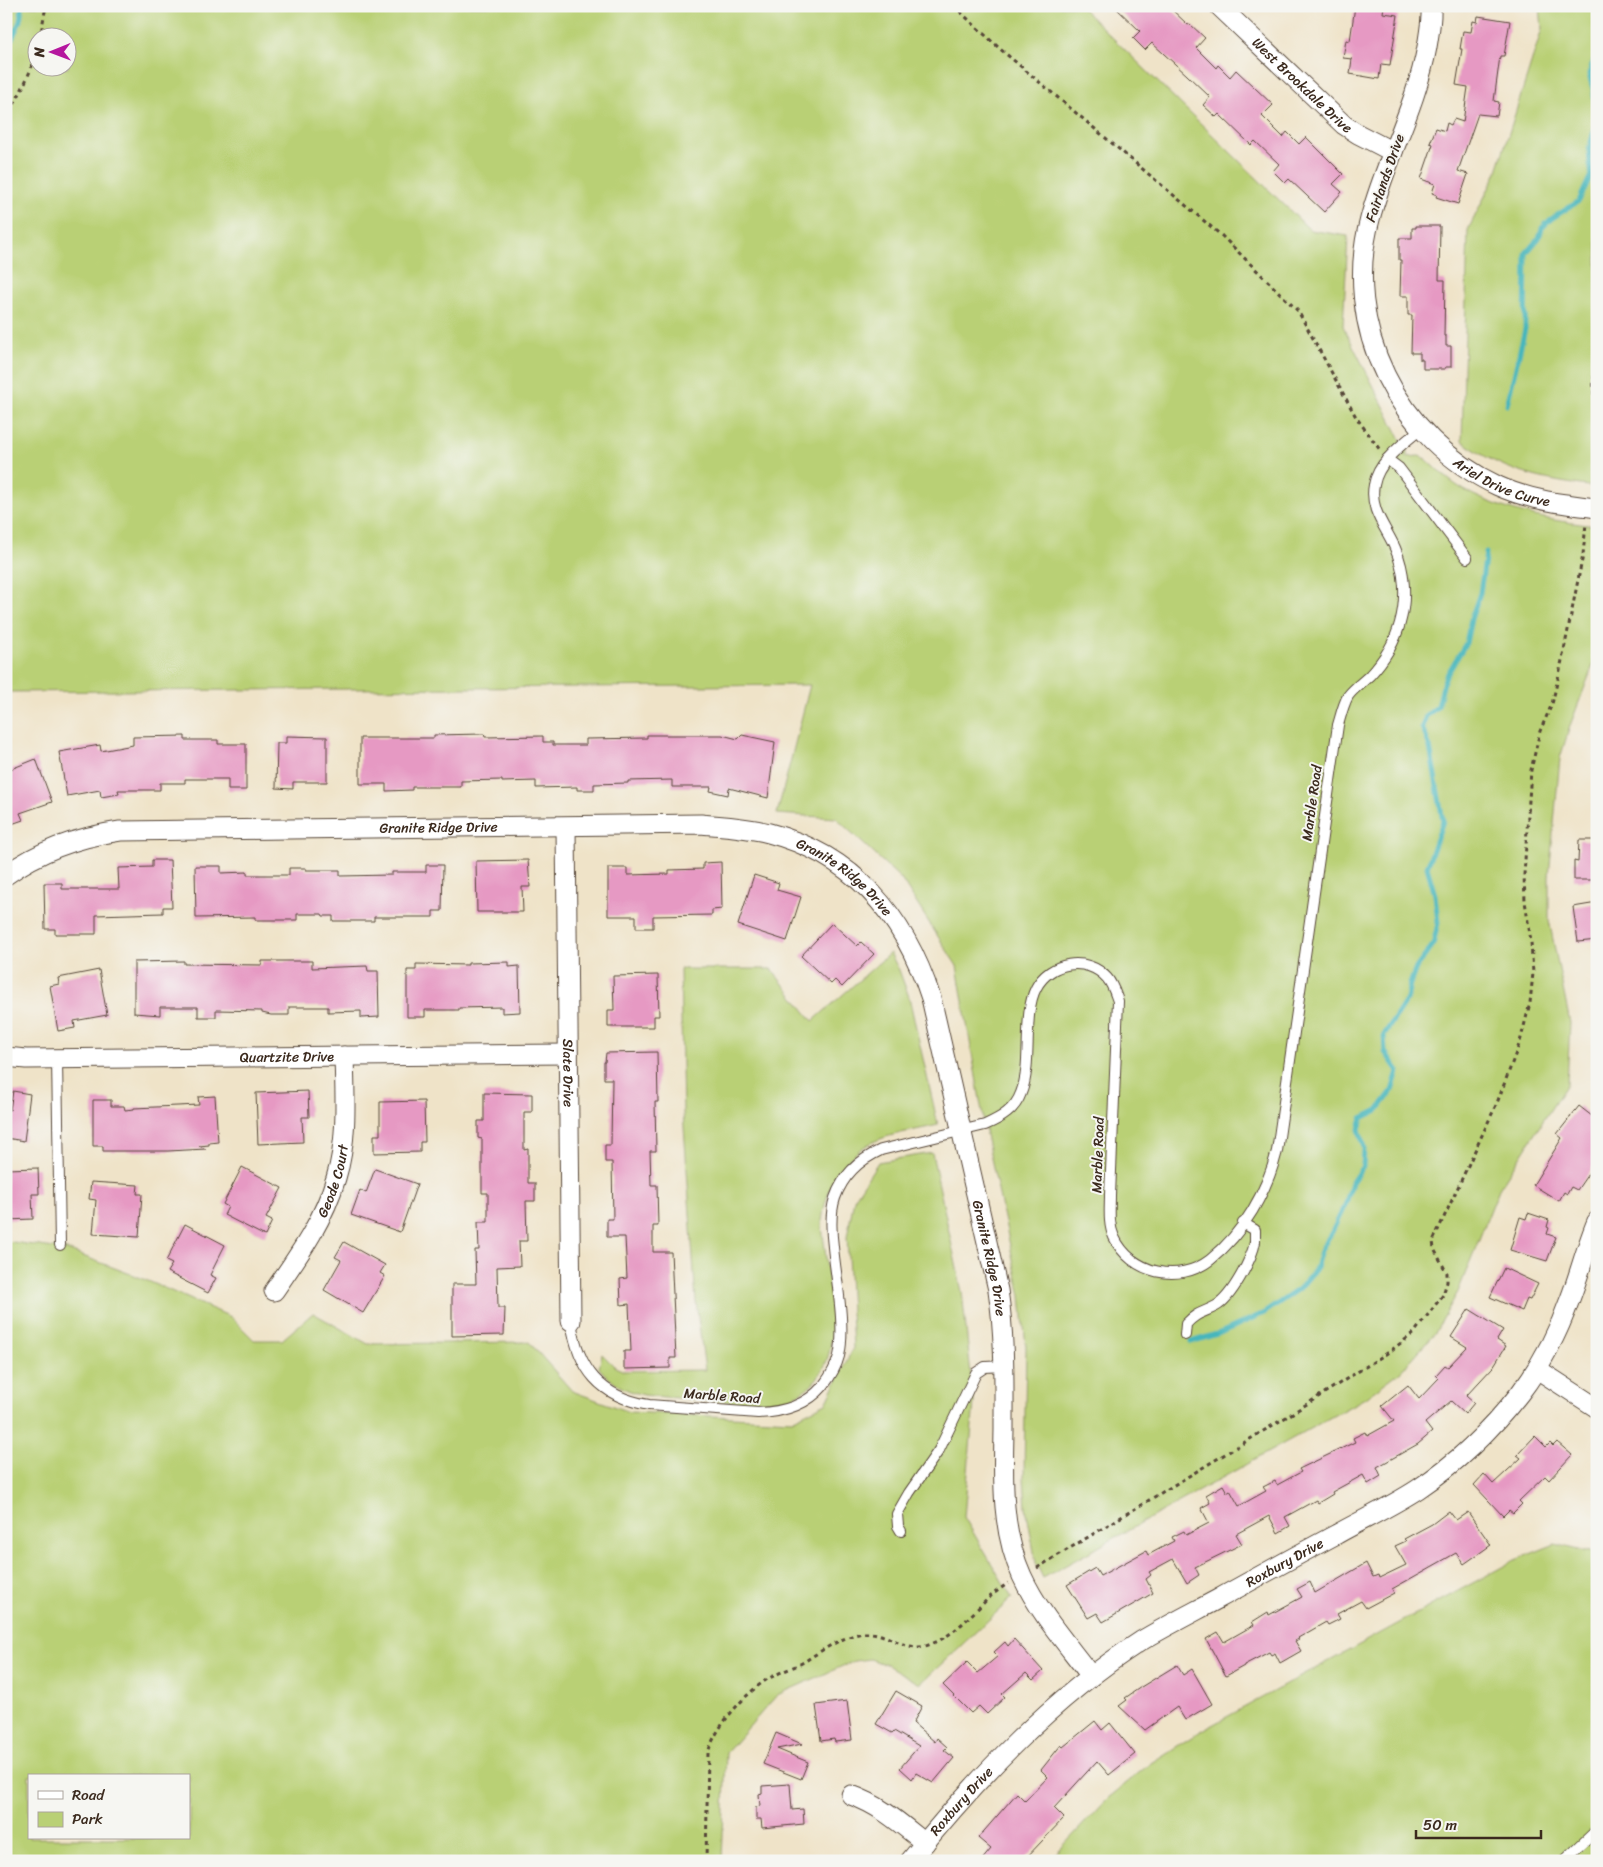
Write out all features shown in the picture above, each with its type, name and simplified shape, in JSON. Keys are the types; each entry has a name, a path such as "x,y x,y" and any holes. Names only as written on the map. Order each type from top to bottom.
{"street":[{"name":"West Brookdale Drive","path":"1219,6 1338,120 1358,134 1393,152"},
{"name":"Fairlands Drive","path":"1422,428 1386,379 1374,350 1366,316 1362,283 1364,251 1369,220 1415,95 1423,68 1429,35 1431,6"},
{"name":"Ariel Drive Curve","path":"1422,428 1447,454 1472,472 1499,486 1529,497 1565,504 1591,515"},
{"name":"Granite Ridge Drive","path":"6,875 43,853 68,843 95,835 120,831 701,824 744,828 793,840 822,854 848,871 870,890 891,914 922,971 931,998 1003,1319 1003,1487 1007,1522 1013,1550 1022,1576 1034,1598 1091,1676"},
{"name":"Slate Drive","path":"566,827 571,1321"},
{"name":"Quartzite Drive","path":"6,1057 57,1059 568,1054"},
{"name":"Geode Court","path":"274,1291 301,1252 319,1221 337,1176 343,1134 344,1056"},
{"name":"Roxbury Drive","path":"910,1861 979,1780 1027,1730 1091,1676 1143,1640 1418,1489 1446,1468 1486,1432 1520,1393 1537,1369 1561,1324 1597,1221"},
{"path":"1537,1369 1597,1408"},
{"path":"851,1795 869,1801 925,1843"}],"lane":[{"name":"Marble Road","path":"571,1321 578,1353 592,1376 604,1388 633,1402 649,1405 758,1413 792,1408 808,1400 831,1376 838,1357 841,1338 832,1216 834,1199 842,1182 865,1157 881,1150 962,1131 998,1120 1012,1109 1021,1094 1025,1079 1031,1006 1036,988 1045,976 1055,968 1069,964 1085,964 1106,976 1114,988 1118,1001 1110,1211 1114,1236 1124,1252 1137,1264 1152,1271 1166,1273 1182,1273 1196,1269 1223,1248 1243,1222 1263,1190 1272,1172 1277,1151 1338,725 1343,707 1348,696 1384,658 1394,640 1404,602 1402,567 1395,547 1375,510 1373,498 1374,484 1387,459 1422,428"},
{"path":"1387,459 1399,468 1467,558"},
{"path":"57,1059 60,1245"},
{"path":"1185,1335 1186,1324 1195,1315 1218,1305 1230,1292 1246,1266 1255,1244 1255,1230 1243,1222"},
{"path":"901,1531 898,1526 897,1514 939,1450 976,1373 985,1367 1004,1366"},
{"path":"1564,1861 1597,1830"}],"path":[{"path":"42,28 46,6"},
{"path":"954,6 999,48 1222,236 1298,311 1356,417 1387,459"},
{"path":"6,118 28,78"},
{"path":"1597,351 1593,386 1597,421"},
{"path":"1036,1569 1288,1416 1389,1352 1414,1333 1443,1295 1447,1282 1447,1273 1434,1249 1433,1241 1497,1103 1520,1042 1530,1003 1533,973 1524,875 1531,770 1540,732 1552,704 1591,515"},
{"path":"706,1861 708,1753 712,1740 748,1694 767,1679 805,1661 823,1649 866,1632 918,1648 932,1644 951,1633 970,1618 990,1596 1009,1583"}],"green space":[{"path":"6,6 1080,6 1310,230 1348,236 1343,326 1408,454 1405,457 1419,456 1426,459 1460,488 1497,505 1546,519 1597,526 1597,655 1560,758 1549,876 1549,920 1570,1023 1567,1084 1499,1189 1458,1292 1435,1333 1401,1371 1365,1398 1043,1578 1036,1563 1026,1508 1024,1478 1026,1347 1021,1296 986,1135 957,966 901,879 836,818 777,814 810,685 6,692"},
{"path":"1540,6 1597,6 1597,487 1560,482 1526,474 1494,461 1462,441 1468,230 1496,174 1542,29"},
{"path":"890,953 899,970 909,997 938,1125 884,1138 864,1147 849,1160 832,1184 825,1203 822,1223 832,1322 831,1344 825,1365 814,1382 796,1395 764,1405 644,1395 619,1386 599,1368 602,1354 615,1367 624,1371 705,1370 696,1302 683,1112 680,969 771,969 813,1021"},
{"path":"932,1153 962,1292 974,1402 964,1517 1012,1598 920,1684 887,1665 870,1659 854,1661 777,1695 726,1753 722,1861 6,1861 6,1241 67,1250 141,1278 231,1317 254,1340 282,1340 313,1313 368,1344 529,1342 572,1391 629,1412 792,1420 826,1403 853,1348 847,1237 854,1199 878,1162"},
{"path":"1555,1544 1583,1551 1597,1550 1597,1861 1049,1861 1107,1799 1151,1763 1201,1731 1515,1560"}],"building":[{"path":"1114,6 1168,6 1205,38 1196,48 1216,68 1218,65 1230,77 1236,70 1273,105 1262,116 1283,137 1287,132 1299,144 1306,137 1343,174 1333,184 1342,192 1324,212 1289,179 1285,183 1273,171 1279,164 1255,141 1251,145 1219,114 1216,117 1203,105 1210,97 1152,43 1145,50 1133,38 1140,31"},
{"path":"1355,6 1384,6 1383,13 1398,15 1390,65 1381,64 1379,79 1350,74 1352,59 1343,58 1346,40 1350,41"},
{"path":"1478,16 1510,21 1504,56 1500,56 1494,101 1499,102 1497,116 1478,114 1458,171 1468,174 1458,204 1436,197 1437,195 1432,193 1435,184 1421,179 1433,144 1430,143 1436,128 1445,131 1447,123 1451,125 1454,119 1463,122 1468,87 1456,85 1462,49 1460,49 1463,31 1471,32 1473,21 1477,22"},
{"path":"1416,226 1440,226 1439,280 1445,280 1444,336 1446,336 1446,346 1451,346 1451,367 1445,367 1445,369 1423,369 1423,360 1420,360 1420,353 1411,353 1412,315 1408,315 1408,296 1400,296 1401,260 1399,260 1399,238 1412,238 1412,228 1416,228"},
{"path":"484,734 485,737 543,736 543,742 553,742 553,745 586,745 586,739 647,738 647,735 722,735 738,739 742,735 775,742 768,798 729,788 728,795 710,791 711,787 672,787 672,780 594,784 594,790 577,790 577,787 536,788 536,781 502,782 502,780 461,781 461,787 412,787 412,790 386,791 386,784 360,784 360,738 434,738 434,735"},
{"path":"185,736 185,740 218,740 218,744 246,744 246,790 228,790 228,779 185,779 185,783 160,783 160,790 118,790 119,794 101,797 100,790 67,796 59,752 100,745 101,751 133,745 133,737"},
{"path":"286,736 327,737 327,782 293,782 293,789 276,788 277,743 286,743"},
{"path":"36,759 52,802 20,813 23,820 6,826 6,771"},
{"path":"1579,840 1597,840 1597,880 1574,880 1574,861 1578,862"},
{"path":"152,860 170,860 172,907 163,907 163,913 96,915 96,934 55,934 55,929 45,929 44,883 62,883 62,889 119,889 118,868 152,867"},
{"path":"528,860 530,887 522,887 523,912 477,912 476,861"},
{"path":"721,862 722,909 712,910 712,915 653,916 653,928 636,928 636,916 608,916 608,868 627,868 627,875 669,874 669,870 703,869 703,863"},
{"path":"426,865 443,865 442,911 433,911 433,917 374,917 374,921 333,921 333,916 323,916 322,914 297,914 297,920 255,920 255,917 196,918 195,866 221,866 221,873 247,872 247,875 289,875 289,868 340,870 340,876 392,875 392,872 426,872"},
{"path":"754,875 779,883 777,890 801,897 787,941 738,925"},
{"path":"1597,903 1597,940 1578,942 1573,907"},
{"path":"832,923 857,946 861,942 874,954 842,987 835,980 831,984 801,956"},
{"path":"184,961 184,964 262,965 262,961 312,961 312,968 367,966 368,971 378,971 379,1017 361,1018 361,1011 328,1012 328,1007 289,1007 289,1015 271,1015 262,1013 262,1011 216,1010 216,1017 198,1017 198,1007 160,1007 160,1015 134,1013 134,962"},
{"path":"509,962 509,967 519,966 520,1012 502,1013 502,1007 459,1008 459,1010 425,1010 425,1017 407,1017 407,970 416,970 416,964 468,965 468,963"},
{"path":"99,970 107,1015 74,1021 75,1028 58,1031 50,986 59,984 58,978"},
{"path":"658,975 659,1016 654,1016 654,1027 608,1027 608,1010 614,1010 613,976"},
{"path":"657,1052 658,1102 655,1102 656,1151 650,1151 651,1185 657,1185 658,1226 653,1226 653,1252 671,1252 676,1358 670,1358 670,1368 624,1369 624,1351 631,1351 629,1304 621,1305 620,1279 627,1278 625,1237 607,1237 607,1219 613,1219 612,1162 605,1162 605,1145 611,1145 612,1079 604,1079 604,1062 606,1053"},
{"path":"13,1091 30,1094 24,1141 6,1138 6,1109 10,1110"},
{"path":"308,1091 309,1117 302,1117 303,1142 258,1144 256,1093"},
{"path":"484,1093 532,1094 532,1112 524,1112 524,1150 528,1149 528,1183 535,1183 535,1201 526,1201 527,1241 519,1241 520,1266 497,1267 498,1308 505,1308 504,1335 452,1336 452,1284 476,1284 475,1250 479,1250 478,1222 488,1222 488,1193 482,1193 482,1139 478,1138 478,1121 484,1121"},
{"path":"215,1096 218,1142 199,1146 206,1149 103,1151 103,1146 93,1146 93,1100 111,1100 111,1106 124,1106 125,1110 199,1105 198,1097"},
{"path":"424,1101 425,1142 420,1142 420,1152 374,1153 374,1135 380,1135 380,1102"},
{"path":"1579,1106 1597,1120 1597,1161 1577,1190 1571,1187 1567,1194 1564,1192 1559,1201 1533,1185 1562,1138 1557,1134"},
{"path":"242,1167 282,1188 266,1218 272,1221 265,1236 224,1215 228,1207 223,1204"},
{"path":"38,1168 39,1194 32,1194 33,1219 6,1220 6,1169"},
{"path":"375,1169 417,1184 400,1232 351,1215 360,1190 366,1193"},
{"path":"91,1182 138,1185 137,1194 142,1194 139,1237 93,1234 96,1200 89,1199"},
{"path":"1528,1213 1549,1220 1547,1234 1556,1237 1547,1261 1510,1250 1520,1217 1526,1219"},
{"path":"185,1224 225,1245 210,1275 216,1278 208,1293 167,1272 172,1264 166,1261"},
{"path":"344,1242 385,1265 380,1273 385,1276 363,1313 324,1290 341,1260 335,1257"},
{"path":"1504,1268 1538,1284 1530,1300 1527,1299 1522,1311 1490,1297"},
{"path":"1469,1309 1503,1330 1497,1340 1506,1346 1493,1367 1466,1396 1474,1403 1465,1414 1451,1401 1425,1423 1432,1432 1418,1444 1377,1467 1381,1476 1368,1484 1363,1475 1332,1492 1333,1494 1318,1503 1316,1500 1285,1517 1290,1526 1278,1533 1269,1516 1236,1534 1242,1544 1195,1567 1199,1575 1187,1583 1173,1559 1149,1572 1151,1575 1146,1579 1153,1593 1103,1622 1097,1613 1088,1618 1067,1585 1095,1568 1100,1576 1146,1551 1148,1555 1174,1541 1172,1537 1184,1531 1186,1535 1209,1523 1201,1508 1210,1503 1206,1495 1223,1485 1227,1492 1230,1490 1239,1506 1266,1491 1263,1487 1275,1481 1277,1485 1301,1472 1299,1469 1355,1442 1353,1438 1365,1432 1367,1436 1394,1421 1382,1406 1408,1385 1419,1399 1439,1378 1436,1375 1445,1365 1448,1367 1467,1347 1451,1337"},
{"path":"1535,1436 1546,1447 1550,1443 1553,1446 1557,1442 1572,1455 1549,1480 1545,1476 1519,1501 1522,1504 1513,1513 1509,1510 1503,1516 1474,1485 1484,1474 1493,1484 1521,1458 1517,1455"},
{"path":"1449,1511 1456,1520 1468,1512 1491,1545 1464,1564 1456,1553 1392,1589 1394,1593 1366,1608 1361,1601 1337,1614 1340,1619 1328,1625 1326,1622 1298,1638 1295,1641 1301,1651 1280,1663 1275,1653 1271,1655 1269,1652 1226,1676 1206,1639 1218,1632 1224,1642 1254,1625 1252,1622 1268,1612 1269,1615 1302,1597 1297,1589 1310,1582 1315,1593 1366,1563 1373,1577 1378,1575 1379,1578 1406,1565 1395,1546 1406,1541 1404,1539 1432,1524"},
{"path":"1014,1639 1043,1671 1033,1680 1026,1673 1002,1694 1005,1697 987,1714 979,1706 971,1713 943,1685 967,1662 978,1673 998,1656 994,1652 1005,1642 1008,1646"},
{"path":"1177,1665 1183,1675 1192,1669 1212,1704 1185,1720 1177,1707 1145,1730 1119,1706 1127,1700 1125,1698"},
{"path":"896,1691 922,1706 913,1723 935,1742 937,1738 947,1747 944,1750 954,1758 933,1783 916,1773 912,1779 900,1768 919,1746 894,1731 892,1733 876,1724"},
{"path":"847,1701 852,1740 835,1742 834,1739 821,1741 816,1705"},
{"path":"1095,1721 1102,1730 1110,1723 1135,1754 1109,1775 1097,1761 1054,1808 1064,1818 1023,1861 981,1861 991,1849 978,1838 1017,1793 1025,1801 1048,1777 1041,1770 1061,1745 1063,1747"},
{"path":"776,1733 802,1744 777,1749 808,1762 801,1779 763,1764"},
{"path":"790,1784 792,1810 803,1809 804,1824 762,1828 761,1819 756,1819 756,1807 760,1806 759,1794 762,1793 762,1786"}],"waterway":[{"path":"6,52 20,21 22,6"},
{"path":"1507,405 1525,329 1526,253 1539,238 1542,228 1551,219 1579,201 1591,175 1589,150 1596,124 1594,92 1589,74 1597,53"},
{"path":"1191,1342 1220,1333 1264,1313 1299,1289 1315,1270 1322,1248 1346,1203 1352,1182 1363,1166 1364,1148 1359,1129 1362,1118 1378,1110 1392,1091 1398,1071 1385,1052 1384,1035 1407,999 1416,968 1433,945 1438,923 1435,895 1427,867 1443,821 1430,747 1422,727 1426,716 1438,706 1445,678 1466,643 1471,619 1480,593 1486,553"}]}
